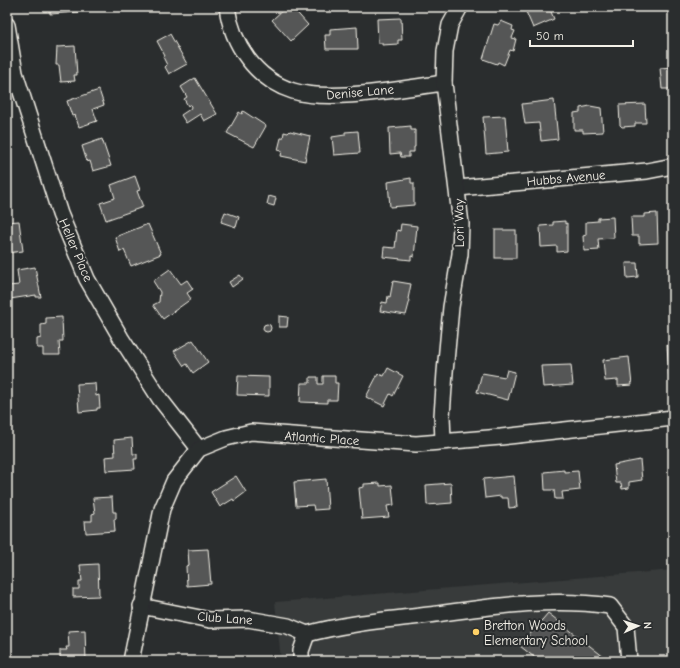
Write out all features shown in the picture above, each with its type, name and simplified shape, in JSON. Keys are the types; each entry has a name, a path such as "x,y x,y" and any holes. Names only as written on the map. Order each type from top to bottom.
{"street":[{"name":"Denise Lane","path":"226,7 229,26 243,54 264,77 292,91 324,96 444,83"},
{"name":"Lori Way","path":"443,441 442,416 444,372 451,307 460,254 461,224 458,188 444,83 445,51 450,25 460,7"},
{"name":"Heller Place","path":"7,25 15,74 60,214 87,279 120,338 160,399 199,449"},
{"name":"Hubbs Avenue","path":"458,188 647,171 673,166"},
{"name":"Atlantic Place","path":"131,661 141,606 162,510 174,481 199,449 226,438 251,432 384,443 416,444 673,418"},
{"path":"301,661 301,651 307,634 335,627 491,607 582,602 610,606 626,627 629,661"},
{"name":"Club Lane","path":"141,606 210,620 248,618 288,626 307,634"}],"shaded area":[{"name":"Bretton Woods Elementary School","path":"673,570 673,661 281,661 275,602"}],"building":[{"path":"43,7 77,7 78,12 50,14 50,11 44,11"},
{"path":"95,7 125,7 95,9"},
{"path":"286,7 292,7 308,25 291,41 272,20"},
{"path":"524,7 549,7 554,19 533,28"},
{"path":"574,7 583,7 576,10"},
{"path":"401,18 402,40 398,40 398,44 382,45 382,43 378,43 377,19"},
{"path":"501,21 513,26 512,30 515,31 512,38 516,39 513,51 510,50 504,65 498,62 497,64 483,59 494,24 498,25"},
{"path":"357,27 358,49 326,49 325,35 330,35 330,29"},
{"path":"170,34 187,64 169,74 165,67 167,65 163,57 165,56 157,41"},
{"path":"75,46 77,75 74,75 75,81 61,82 59,65 56,65 57,47"},
{"path":"673,67 673,89 662,89 660,68"},
{"path":"195,78 217,114 204,121 200,114 186,123 181,115 191,107 190,104 188,106 184,99 187,97 181,87"},
{"path":"99,90 104,105 93,109 97,121 79,127 75,115 72,116 67,101"},
{"path":"554,100 558,139 541,141 539,123 525,124 522,104"},
{"path":"645,104 646,123 635,123 635,126 622,127 620,125 619,105"},
{"path":"590,106 601,108 603,132 583,133 583,130 574,130 574,113 580,112 580,108"},
{"path":"243,111 266,126 254,147 227,133 239,112 242,114"},
{"path":"505,116 508,152 486,154 483,117"},
{"path":"411,126 411,130 415,130 414,152 409,152 409,157 401,157 400,153 390,154 389,128"},
{"path":"290,131 310,136 305,161 281,156 282,151 278,150 284,132 288,133"},
{"path":"358,131 360,153 334,155 332,137 345,135 345,132"},
{"path":"102,139 111,166 93,171 90,161 87,162 82,146"},
{"path":"135,176 140,190 137,191 143,207 106,220 100,203 115,198 111,185"},
{"path":"411,178 411,183 414,183 414,205 390,207 388,182"},
{"path":"269,196 276,198 274,206 267,204"},
{"path":"225,212 239,217 236,227 221,222"},
{"path":"657,213 658,243 639,244 639,236 632,236 631,217 644,217 644,214"},
{"path":"613,217 614,238 598,239 599,250 584,251 583,236 586,235 586,222 598,221 598,218"},
{"path":"19,221 23,251 7,253 7,222"},
{"path":"565,221 565,224 567,223 567,251 557,252 557,246 541,247 540,226 553,225 553,222"},
{"path":"148,224 161,254 131,266 124,250 120,252 115,237"},
{"path":"401,224 417,226 414,257 411,256 411,260 383,257 384,247 395,248 397,230 400,231"},
{"path":"495,230 516,230 516,258 495,258"},
{"path":"626,263 637,263 638,277 627,278"},
{"path":"35,267 41,297 36,297 36,295 10,299 8,286 19,285 17,270"},
{"path":"170,269 181,284 187,280 193,289 187,293 191,299 163,319 153,305 159,302 160,292 153,281"},
{"path":"240,275 243,279 232,287 229,282"},
{"path":"393,281 411,284 408,299 410,300 406,315 380,311 382,302 387,303 388,296 390,297"},
{"path":"279,316 288,317 287,327 279,327"},
{"path":"62,317 63,341 59,341 60,355 43,355 43,348 37,348 37,339 41,338 41,325 46,324 46,318"},
{"path":"265,324 269,324 271,328 269,332 265,332 263,330 263,326"},
{"path":"193,340 208,362 193,373 187,364 184,366 174,351"},
{"path":"667,345 673,345 673,375 669,375"},
{"path":"629,357 632,385 618,386 618,380 605,381 603,360"},
{"path":"571,365 573,385 543,387 541,366"},
{"path":"388,368 403,376 393,396 390,394 384,406 366,397 378,374 384,376"},
{"path":"507,370 515,372 508,400 477,392 482,373 505,377"},
{"path":"238,376 269,377 269,396 237,395"},
{"path":"323,376 335,376 335,383 338,383 337,400 327,400 327,403 300,402 301,383 310,383 310,377 318,377 318,384 323,384"},
{"path":"95,383 96,396 99,395 100,408 97,408 97,410 79,412 77,384"},
{"path":"132,438 133,454 137,454 137,459 134,459 135,469 106,471 105,457 115,456 114,440"},
{"path":"640,460 642,480 629,482 629,488 622,489 621,483 616,483 614,465"},
{"path":"564,470 564,472 578,471 580,490 562,492 563,499 555,499 554,490 545,490 544,472"},
{"path":"236,476 246,492 234,501 233,499 220,507 211,492"},
{"path":"514,476 517,507 509,508 508,498 501,498 501,496 485,498 483,479"},
{"path":"326,479 328,509 314,510 313,505 296,506 294,482"},
{"path":"380,483 380,486 392,485 394,505 387,506 389,517 362,519 359,488 364,487 364,484"},
{"path":"451,483 452,503 427,505 426,485"},
{"path":"8,485 8,504 7,504"},
{"path":"112,497 113,512 116,512 116,519 114,519 115,531 86,533 85,521 92,521 92,514 95,513 93,498"},
{"path":"208,549 211,584 187,586 186,566 189,565 188,550"},
{"path":"98,564 99,596 73,597 73,589 79,589 79,581 82,581 80,565"},
{"path":"548,613 609,661 539,661 520,646"},
{"path":"85,630 86,661 60,661 60,650 67,650 66,647 69,647 68,631"}],"place":[{"name":"Bretton Woods Elementary School","path":"476,632"}]}
